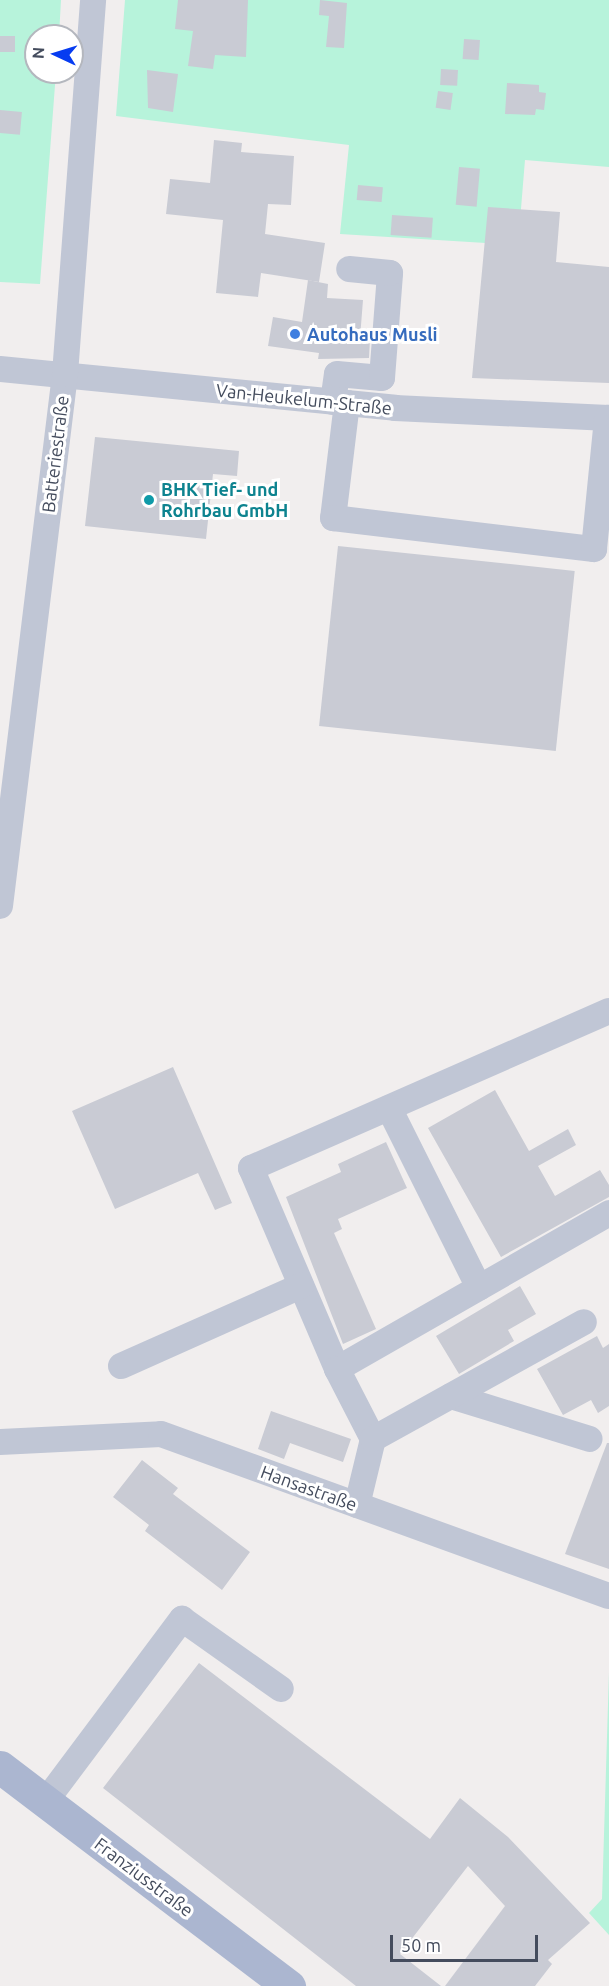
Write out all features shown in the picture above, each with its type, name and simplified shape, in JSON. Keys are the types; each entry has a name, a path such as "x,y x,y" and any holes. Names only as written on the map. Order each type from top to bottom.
{"main road":[{"name":"Franziusstraße","path":"0,1767 204,1934 289,1986"}],"street":[{"name":"Batteriestraße","path":"0,906 10,757 65,374 93,0"},
{"path":"349,269 390,273 382,378 337,374 340,403 333,518 594,549 608,418"},
{"name":"Van-Heukelum-Straße","path":"0,369 340,403 608,418"},
{"path":"357,1505 373,1439 337,1369 251,1168 609,1011"},
{"path":"389,1108 479,1288"},
{"path":"337,1369 609,1213"},
{"path":"121,1366 301,1286"},
{"path":"373,1439 584,1322"},
{"path":"451,1396 590,1439"},
{"name":"Hansastraße","path":"0,1442 161,1434 609,1596"},
{"path":"45,1802 182,1619 281,1689"}],"green space":[{"path":"0,0 61,0 60,24 24,24 24,84 55,84 40,284 0,282"},
{"path":"125,0 609,0 609,167 525,160 518,245 340,234 349,145 116,116"},
{"path":"609,1672 609,1935 589,1913 602,1899"}],"building":[{"path":"178,0 248,0 246,57 215,55 213,69 188,66 193,31 175,29"},
{"path":"320,0 347,3 344,48 326,47 329,16 319,15"},
{"path":"0,36 15,36 15,52 0,52"},
{"path":"464,39 480,40 479,60 463,59"},
{"path":"441,69 458,70 457,86 440,85"},
{"path":"147,70 178,74 173,112 148,108"},
{"path":"507,83 539,85 539,92 546,93 544,110 536,109 535,115 505,114"},
{"path":"438,91 453,93 450,110 436,108"},
{"path":"0,110 22,112 20,135 0,133"},
{"path":"214,140 242,143 241,152 294,156 291,205 268,204 265,234 325,243 319,282 261,273 258,297 216,293 223,220 166,214 170,179 210,183"},
{"path":"459,167 480,169 477,207 456,205"},
{"path":"358,185 383,187 382,202 357,200"},
{"path":"488,207 560,212 556,262 609,267 609,383 472,378"},
{"path":"392,215 433,218 432,238 391,235"},
{"path":"308,280 328,284 327,298 363,300 360,338 370,339 369,358 318,359 319,353 268,346 273,317 302,322"},
{"name":"BHK Tief- und Rohrbau GmbH","path":"95,437 239,451 237,476 213,474 206,539 85,526"},
{"path":"338,546 575,571 556,751 319,726"},
{"path":"173,1067 232,1203 215,1210 198,1173 115,1209 72,1111"},
{"path":"495,1090 529,1151 568,1129 576,1145 538,1166 555,1196 600,1170 609,1185 609,1197 501,1257 428,1128"},
{"path":"386,1142 407,1188 338,1219 342,1229 334,1233 376,1329 343,1344 286,1197 341,1172 338,1164"},
{"path":"520,1286 536,1314 508,1330 514,1341 459,1374 436,1336"},
{"path":"597,1336 603,1348 609,1344 609,1406 598,1413 591,1400 563,1415 537,1369"},
{"path":"271,1411 351,1439 343,1462 290,1443 284,1459 258,1449"},
{"path":"607,1443 609,1443 609,1569 565,1554"},
{"path":"142,1460 178,1488 173,1494 250,1552 222,1590 145,1531 149,1525 113,1497"},
{"path":"199,1663 430,1839 460,1798 508,1837 590,1923 548,1960 552,1964 535,1986 445,1986 505,1906 468,1866 400,1954 441,1986 356,1986 103,1788"}],"place":[{"name":"Autohaus Musli","path":"295,334"},
{"name":"BHK Tief- und Rohrbau GmbH","path":"149,500"}]}
